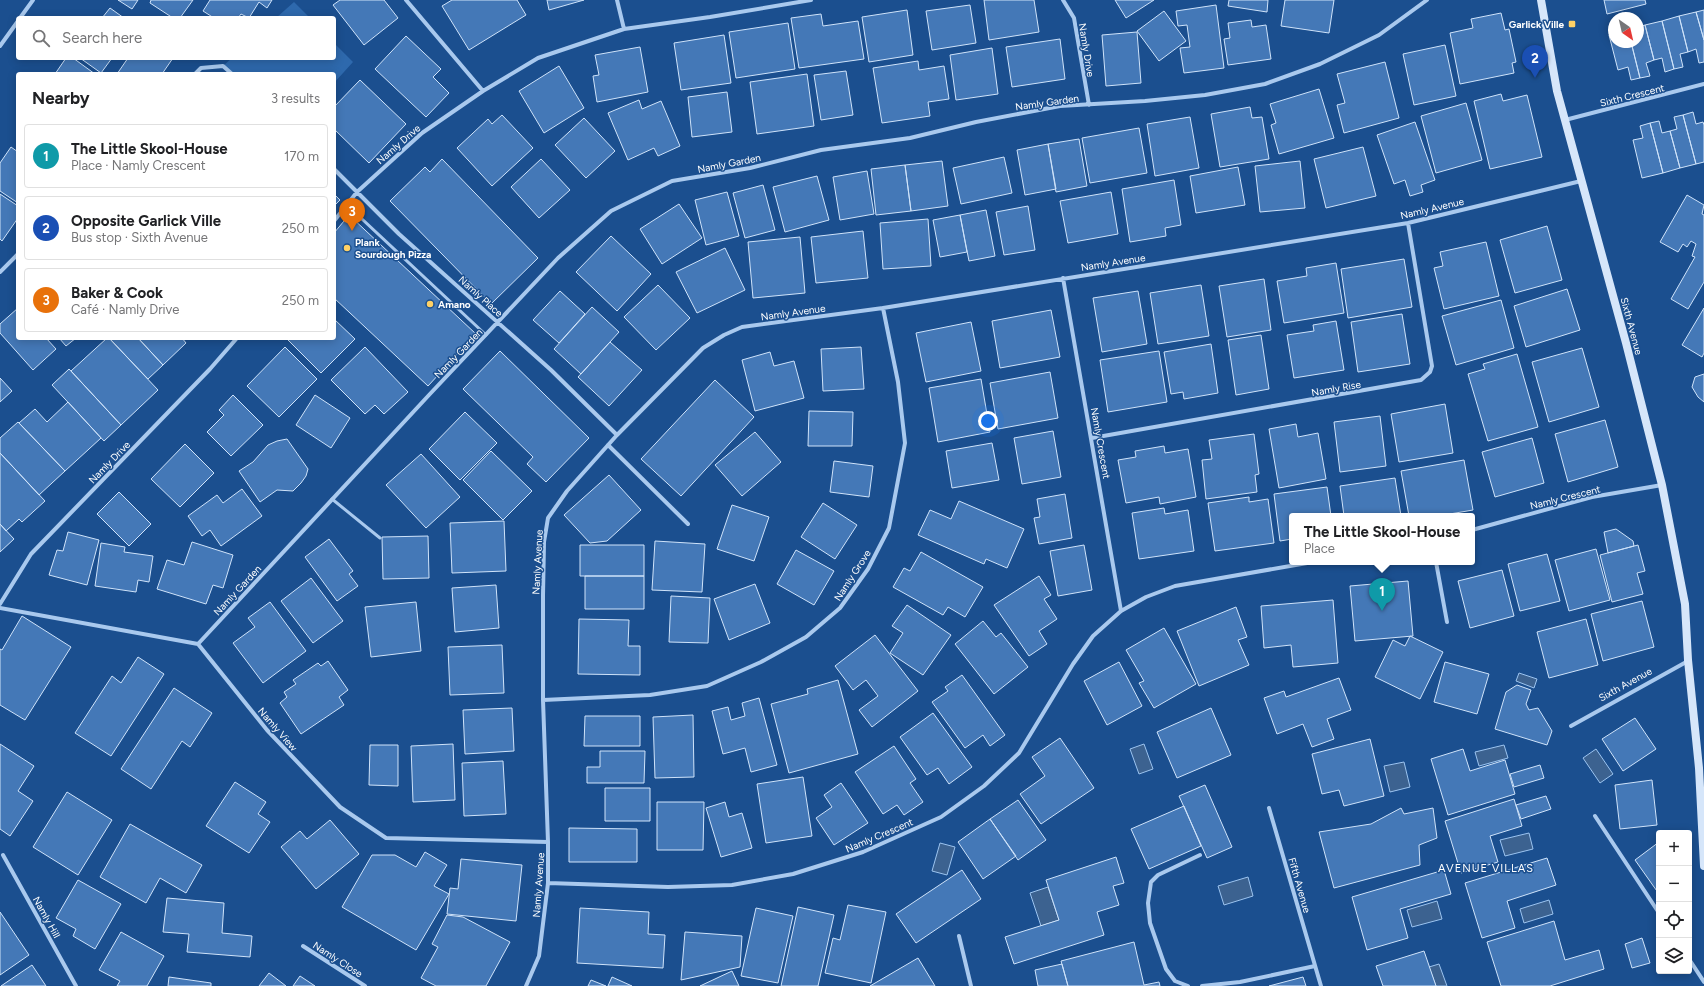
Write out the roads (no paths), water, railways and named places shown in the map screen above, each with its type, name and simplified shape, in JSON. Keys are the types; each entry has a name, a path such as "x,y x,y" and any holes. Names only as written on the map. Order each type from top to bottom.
{"main road":[{"name":"Sixth Avenue","path":"1541,0 1557,91 1626,343 1662,485 1685,604 1688,660 1701,766 1704,866"}],"street":[{"path":"21,16 33,0"},
{"path":"406,0 482,91"},
{"path":"617,0 624,29"},
{"name":"Namly Drive","path":"336,219 357,192 422,133 482,91 538,58 624,29 710,17 811,0"},
{"name":"Namly Drive","path":"1063,0 1074,18 1089,105"},
{"name":"Namly Garden","path":"198,644 428,394 558,258 611,211 672,181 750,168 821,150 910,138 976,122 1060,106 1145,102 1197,96 1265,84 1320,64 1379,35 1427,0"},
{"path":"0,46 16,24"},
{"path":"197,72 201,68 223,66 230,72"},
{"name":"Sixth Crescent","path":"1565,120 1704,84"},
{"name":"Namly Place","path":"336,171 399,234 557,375 617,434"},
{"name":"Namly Avenue","path":"526,986 539,956 548,883 543,700 544,542 548,518 567,491 617,434 703,348 724,335 742,327 883,308 1408,223 1581,181"},
{"name":"Namly Rise","path":"1092,438 1421,380 1430,372 1432,366 1408,223"},
{"path":"0,272 16,256"},
{"name":"Namly Crescent","path":"1063,278 1121,611"},
{"name":"Namly Grove","path":"543,700 650,695 707,686 761,662 806,637 840,608 868,569 889,528 905,443 898,382 883,308"},
{"name":"Namly Drive","path":"0,604 31,554 210,369 235,340"},
{"path":"608,445 688,524"},
{"name":"Namly Crescent","path":"1475,529 1593,497 1662,485"},
{"name":"Namly Crescent","path":"548,883 661,887 732,885 793,874 863,852 941,817 984,786 1019,753 1093,636 1121,611 1146,597 1176,586 1296,565"},
{"path":"1437,565 1447,622"},
{"path":"0,608 198,644"},
{"name":"Namly View","path":"198,644 267,730 340,807 386,838 548,842"},
{"name":"Sixth Avenue","path":"1571,726 1688,660"},
{"name":"Fifth Avenue","path":"1269,808 1321,986"},
{"path":"1595,816 1656,909"},
{"name":"Namly Hill","path":"3,854 76,986"},
{"path":"1188,986 1175,981 1166,969 1150,923 1148,903 1151,882 1158,875 1200,855"},
{"path":"959,936 971,986"},
{"name":"Namly Close","path":"302,946 365,986"},
{"path":"1692,964 1704,982"},
{"path":"1202,986 1240,982 1315,966"}],"lane":[{"path":"347,205 486,335"},
{"path":"332,499 380,538"}],"place":[{"name":"Garlick Ville","path":"1572,24"},
{"name":"Opposite Garlick Ville","path":"1535,78"},
{"name":"Baker & Cook","path":"352,231"},
{"name":"Plank Sourdough Pizza","path":"347,248"},
{"name":"Amano","path":"430,304"},
{"name":"The Little Skool-House","path":"1382,611"}],"district":[{"name":"AVENUE VILLAS","path":"1486,868"}]}
